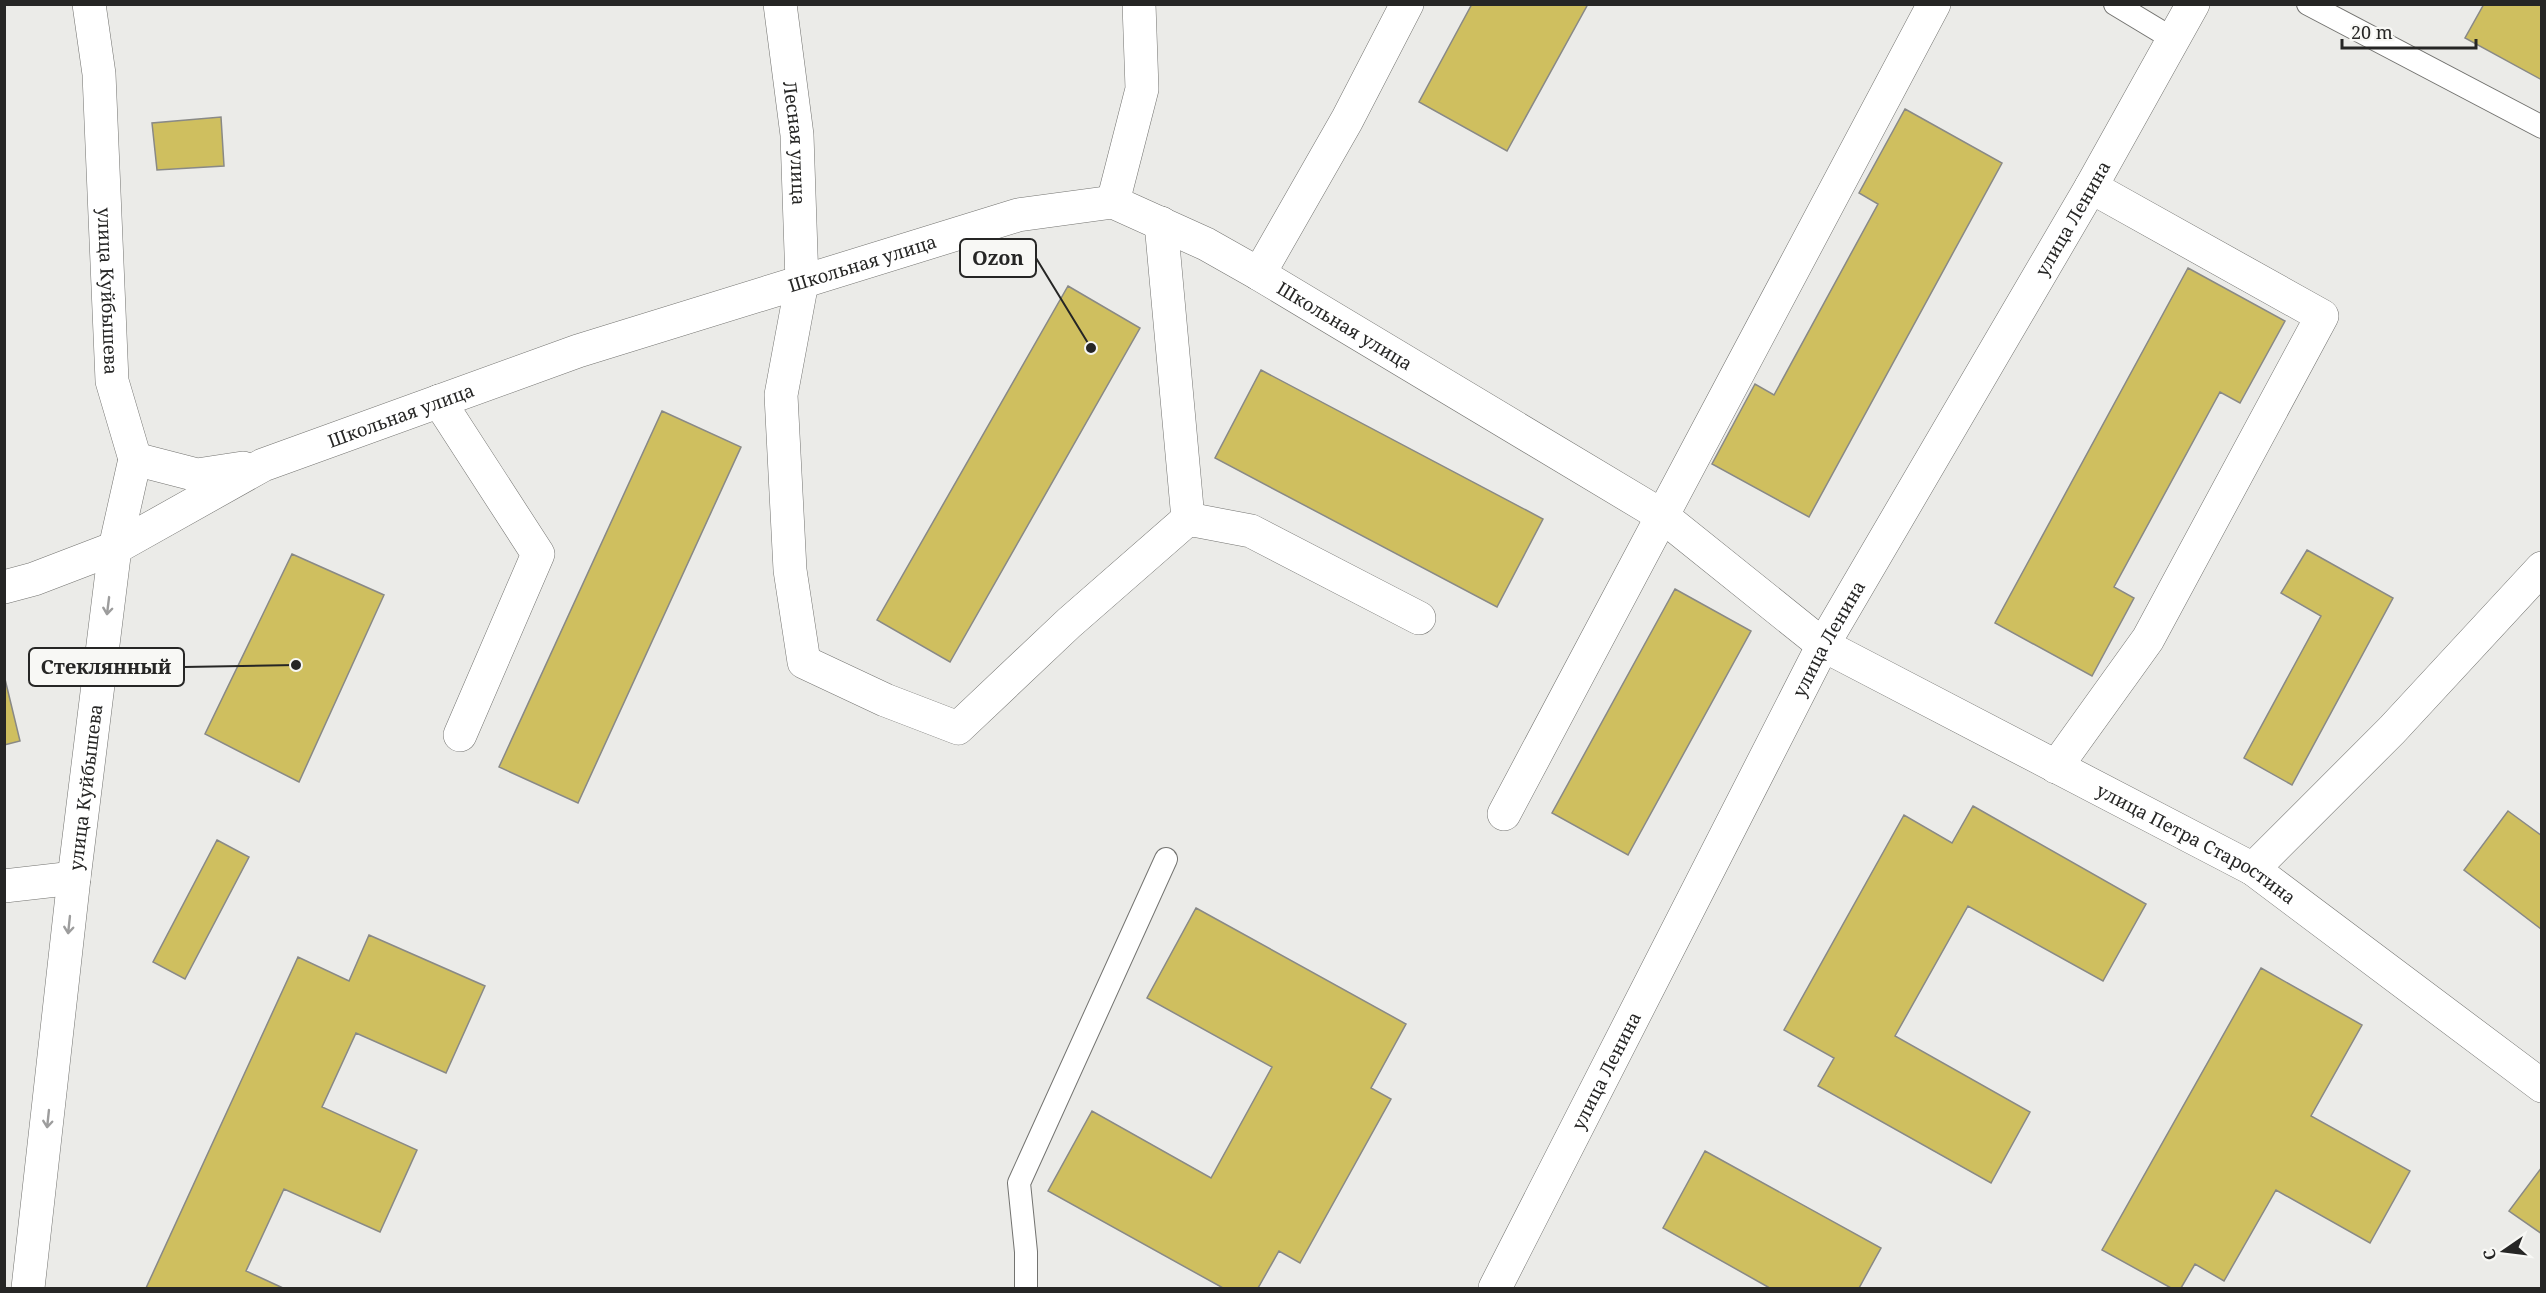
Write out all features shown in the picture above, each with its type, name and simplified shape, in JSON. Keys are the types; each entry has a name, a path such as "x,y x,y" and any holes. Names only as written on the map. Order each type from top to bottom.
{"street":[{"name":"улица Куйбышева","path":"28,1288 74,878 115,548 135,459 112,381 99,74 89,4"},
{"name":"Лесная улица","path":"780,4 797,135 802,282 782,395 790,570 804,662 885,700 958,728 1069,624 1188,519"},
{"path":"1113,202 1142,89 1139,4"},
{"path":"1259,274 1347,120 1407,4"},
{"path":"1504,814 1934,4"},
{"name":"улица Ленина","path":"1494,1288 1824,645 2091,187 2193,4"},
{"path":"2056,767 2148,639 2322,316 2091,187"},
{"name":"Школьная улица","path":"4,587 34,579 115,548 263,465 578,351 1017,215 1113,202 1161,223 1259,274 1661,515 1824,645"},
{"path":"1161,223 1188,519 1251,531 1419,618"},
{"path":"439,401 538,554 460,735"},
{"path":"135,459 197,475 263,465"},
{"path":"2253,869 2392,730 2541,568"},
{"name":"улица Петра Старостина","path":"1824,645 2253,869 2541,1086"},
{"path":"4,886 74,878"}],"lane":[{"path":"2115,4 2173,39"},
{"path":"2308,4 2541,127"},
{"path":"1026,1288 1026,1252 1019,1183 1166,859"}],"building":[{"path":"1472,4 1588,4 1507,151 1419,102"},
{"path":"2484,4 2542,4 2542,80 2465,38"},
{"path":"1905,109 2002,163 1809,517 1712,464 1755,384 1774,395 1878,204 1859,193"},
{"path":"221,117 224,166 157,170 152,123"},
{"path":"2188,268 2285,321 2240,403 2220,392 2114,587 2134,598 2092,676 1995,623"},
{"path":"1068,286 1140,328 950,662 877,620"},
{"path":"1261,370 1543,519 1497,607 1215,458"},
{"path":"662,411 741,447 578,803 499,767"},
{"path":"2307,550 2393,598 2292,785 2244,758 2321,616 2281,593"},
{"path":"292,554 384,595 299,782 205,734"},
{"path":"1675,589 1751,631 1628,855 1552,813"},
{"path":"4,675 20,741 4,745"},
{"path":"1973,806 2146,904 2103,981 1968,906 1895,1036 2030,1112 1991,1183 1818,1086 1834,1058 1784,1030 1904,815 1952,843"},
{"path":"2508,811 2542,836 2541,929 2464,870"},
{"path":"217,840 249,857 185,979 153,962"},
{"path":"1196,908 1406,1024 1371,1088 1391,1099 1300,1263 1279,1251 1258,1288 1223,1288 1048,1191 1092,1111 1211,1178 1272,1067 1147,998"},
{"path":"369,935 485,986 446,1073 356,1033 322,1107 417,1150 380,1232 284,1189 246,1271 283,1288 146,1288 298,957 349,981"},
{"path":"2261,968 2362,1025 2311,1116 2410,1171 2370,1243 2276,1190 2224,1281 2195,1264 2181,1288 2171,1288 2102,1250"},
{"path":"1705,1151 1881,1248 1859,1288 1767,1288 1663,1228"},
{"path":"2542,1167 2542,1234 2509,1211"}],"place":[{"name":"Ozon","path":"1091,348"},
{"name":"Стеклянный","path":"296,665"}]}
